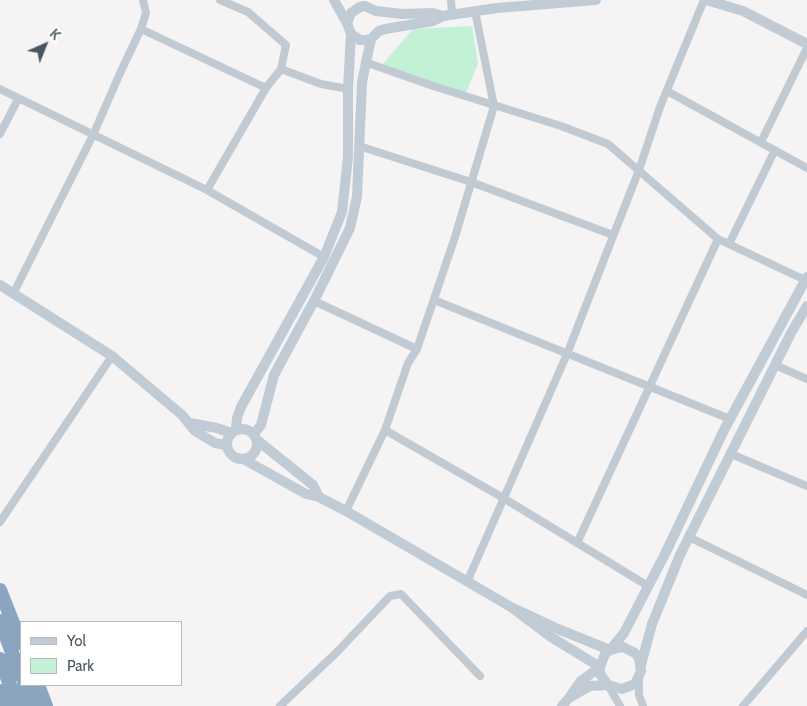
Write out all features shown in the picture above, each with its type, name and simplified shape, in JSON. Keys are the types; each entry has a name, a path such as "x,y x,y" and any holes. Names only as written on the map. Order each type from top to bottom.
{"highway":[{"path":"0,590 20,640"},
{"path":"0,621 20,673"},
{"path":"0,659 18,706"},
{"path":"24,686 32,706"},
{"path":"38,686 46,706"},
{"path":"0,691 5,706"}],"street":[{"path":"13,294 93,136 120,71 141,29 146,13 143,0"},
{"path":"207,190 266,88 281,69 286,45 248,12 220,0"},
{"path":"234,432 241,407 324,257 342,212 348,157 348,88 351,34 334,0"},
{"path":"447,15 451,0"},
{"path":"319,497 313,485 256,437 249,430 243,429 234,432 227,439 226,445 232,457 238,460 251,458 255,453 258,447 256,437 274,375 314,301 350,228 357,197 362,82 371,39 379,31 433,21 447,15 475,11 497,4 594,0"},
{"path":"466,582 567,354 639,170 667,91 705,0 743,11 807,44"},
{"path":"347,23 357,3 376,11 402,14 433,13 447,15"},
{"path":"376,11 381,20 379,31"},
{"path":"346,511 385,430 408,363 418,349 494,106 475,11"},
{"path":"141,29 266,88"},
{"path":"351,34 360,40 371,39"},
{"path":"761,142 807,48"},
{"path":"366,62 494,106 561,126 608,144 718,239 806,278 730,420 624,633 601,660 600,666 603,680 620,706"},
{"path":"281,69 321,84 348,88"},
{"path":"0,89 207,190 324,257"},
{"path":"667,91 807,168"},
{"path":"0,134 18,99"},
{"path":"359,146 471,182 613,235"},
{"path":"729,244 775,150"},
{"path":"577,543 718,239"},
{"path":"0,285 112,356 190,423 195,431 215,443 222,446 226,445"},
{"path":"434,300 730,420"},
{"path":"314,301 418,349"},
{"path":"643,706 639,694 641,665 652,624 680,555 775,365 807,306"},
{"path":"0,522 112,356"},
{"path":"775,365 807,379"},
{"path":"190,423 234,432"},
{"path":"385,430 648,586"},
{"path":"731,454 807,486"},
{"path":"245,460 306,494 319,497 346,511 511,607 558,630 610,650 623,647 630,649 639,658 641,665"},
{"path":"689,537 807,594"},
{"path":"280,706 337,652 390,596 401,594 480,676"},
{"path":"511,607 551,637 600,666"},
{"path":"743,706 807,631"},
{"path":"565,702 581,681 600,666"},
{"path":"565,702 590,686 608,685 622,689 635,684 639,678"}],"green space":[{"path":"472,26 478,64 466,93 380,67 413,29"}]}
